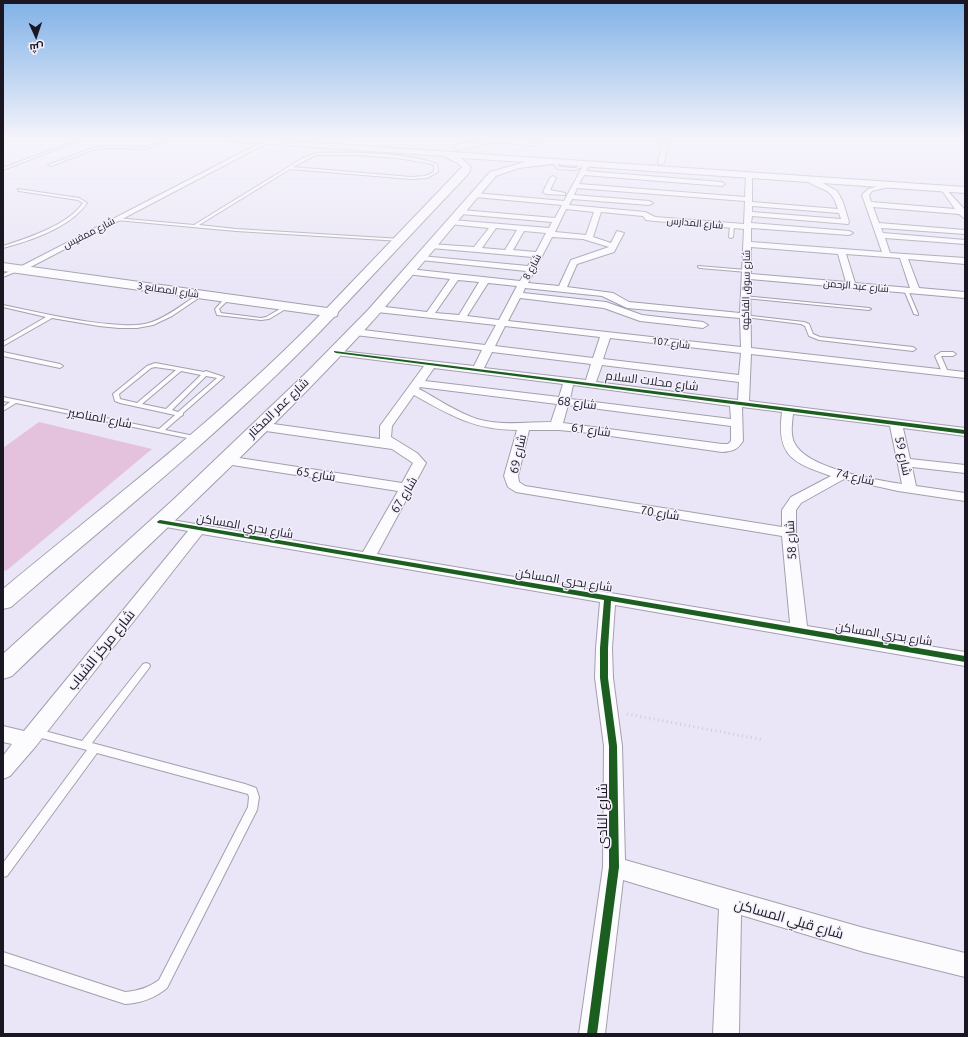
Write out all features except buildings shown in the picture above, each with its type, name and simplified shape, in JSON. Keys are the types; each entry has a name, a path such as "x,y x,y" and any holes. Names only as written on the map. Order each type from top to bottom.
{"main road":[{"path":"3,601 197,438 332,313 401,240 462,187"},
{"name":"شارع عمر المختار","path":"3,669 226,460 336,352 467,207 474,187"},
{"path":"922,187 965,190"},
{"name":"شارع المصانع 3","path":"3,268 332,313"}],"street":[{"name":"شارع ممفيس","path":"18,270 178,187"},
{"path":"547,187 546,192 567,202"},
{"name":"شارع 8","path":"477,370 575,187"},
{"path":"594,187 750,198 842,211"},
{"path":"645,214 654,187"},
{"name":"شارع سوق الفاكهه","path":"740,403 744,379 746,351 745,297 750,187"},
{"path":"827,187 836,192 836,202 842,211 851,243"},
{"path":"882,187 865,194 868,204 875,214 875,225 887,255"},
{"path":"944,189 963,211 962,220"},
{"path":"467,207 567,202"},
{"path":"500,205 567,202 649,203"},
{"name":"شارع المدارس","path":"567,202 598,210 645,214 649,218 655,219 732,226 748,226 851,243"},
{"path":"868,204 963,211"},
{"path":"467,207 558,220"},
{"path":"467,207 494,226 522,228 589,238 614,246"},
{"path":"589,238 598,210"},
{"path":"748,214 845,222"},
{"path":"875,225 965,232"},
{"path":"476,250 494,226"},
{"path":"507,253 522,228"},
{"path":"562,289 574,262 586,256 604,253 611,250 620,233"},
{"path":"879,235 965,242"},
{"path":"747,244 841,251 851,243"},
{"path":"851,243 887,255 965,261"},
{"path":"426,252 476,250 538,255"},
{"path":"841,251 851,285"},
{"path":"426,252 531,269"},
{"path":"902,256 916,291"},
{"path":"409,272 610,295 627,305 745,316"},
{"name":"شارع عبد الرحمن","path":"747,274 965,295"},
{"path":"429,315 456,277"},
{"path":"460,319 485,280"},
{"path":"517,296 606,306 640,318 703,325"},
{"name":"شارع 107","path":"376,309 965,375"},
{"path":"355,332 744,379"},
{"path":"590,384 606,335"},
{"name":"شارع محلات السلام","path":"336,352 965,432"},
{"path":"393,445 385,438 386,426 431,364"},
{"path":"556,426 562,401 569,382"},
{"name":"شارع 68","path":"415,386 562,401 736,423"},
{"name":"شارع 61","path":"415,386 470,421 482,424 524,428 556,426 722,448 732,446 737,441 736,423 740,403"},
{"name":"شارع 74","path":"788,410 786,438 789,447 808,462 840,476 965,497"},
{"name":"شارع 59","path":"896,424 910,488"},
{"path":"259,426 393,445"},
{"name":"شارع 69","path":"524,428 511,476 513,484 521,489 531,492"},
{"name":"شارع 67","path":"367,558 420,464 416,457 393,445"},
{"name":"شارع 65","path":"226,460 407,488"},
{"path":"904,462 965,469"},
{"name":"شارع 58","path":"799,631 789,533 790,510 796,500 817,487 840,476"},
{"name":"شارع 70","path":"531,492 789,533"},
{"name":"شارع بحري المساكن","path":"160,522 965,659"},
{"name":"شارع مركز الشباب","path":"3,770 198,529"},
{"name":"شارع النادى","path":"592,1034 614,867 613,746 608,710 604,648 608,598"},
{"path":"3,734 32,736"},
{"name":"شارع قبلي المساكن","path":"614,867 864,940 965,965"},
{"path":"726,1034 730,902"}],"lane":[{"path":"195,226 258,187"},
{"path":"3,247 30,239 84,208 85,203 80,199 19,190"},
{"path":"116,219 401,240"},
{"path":"731,237 732,226"},
{"path":"700,267 747,274"},
{"path":"3,276 18,270"},
{"path":"906,290 916,314"},
{"path":"3,306 51,316 120,327 143,325 163,318 201,295"},
{"path":"745,297 869,309"},
{"path":"228,298 218,309 219,314 261,319 267,318 287,306"},
{"path":"3,344 51,316"},
{"path":"745,316 802,322 807,325 811,335 820,338 913,348"},
{"path":"3,354 60,366"},
{"path":"945,372 938,356 941,354 953,354"},
{"path":"161,430 181,414 221,379 220,376 158,365 152,366 116,394 117,400 181,414"},
{"path":"138,405 181,369"},
{"path":"168,411 206,373"},
{"name":"شارع المناصير","path":"3,398 197,438"},
{"path":"3,409 16,401"},
{"path":"3,872 146,666"},
{"path":"3,958 125,998 140,997 153,992 163,984 253,807 252,791 245,788 89,747 32,736"}],"path":[{"path":"608,710 764,740"}],"shaded area":[{"path":"39,422 152,449 6,571 3,570 3,448"}],"cycle path":[{"path":"336,352 965,432"},
{"path":"160,522 965,659"},
{"path":"592,1034 614,867 613,746 604,678 604,648 608,598"}]}
